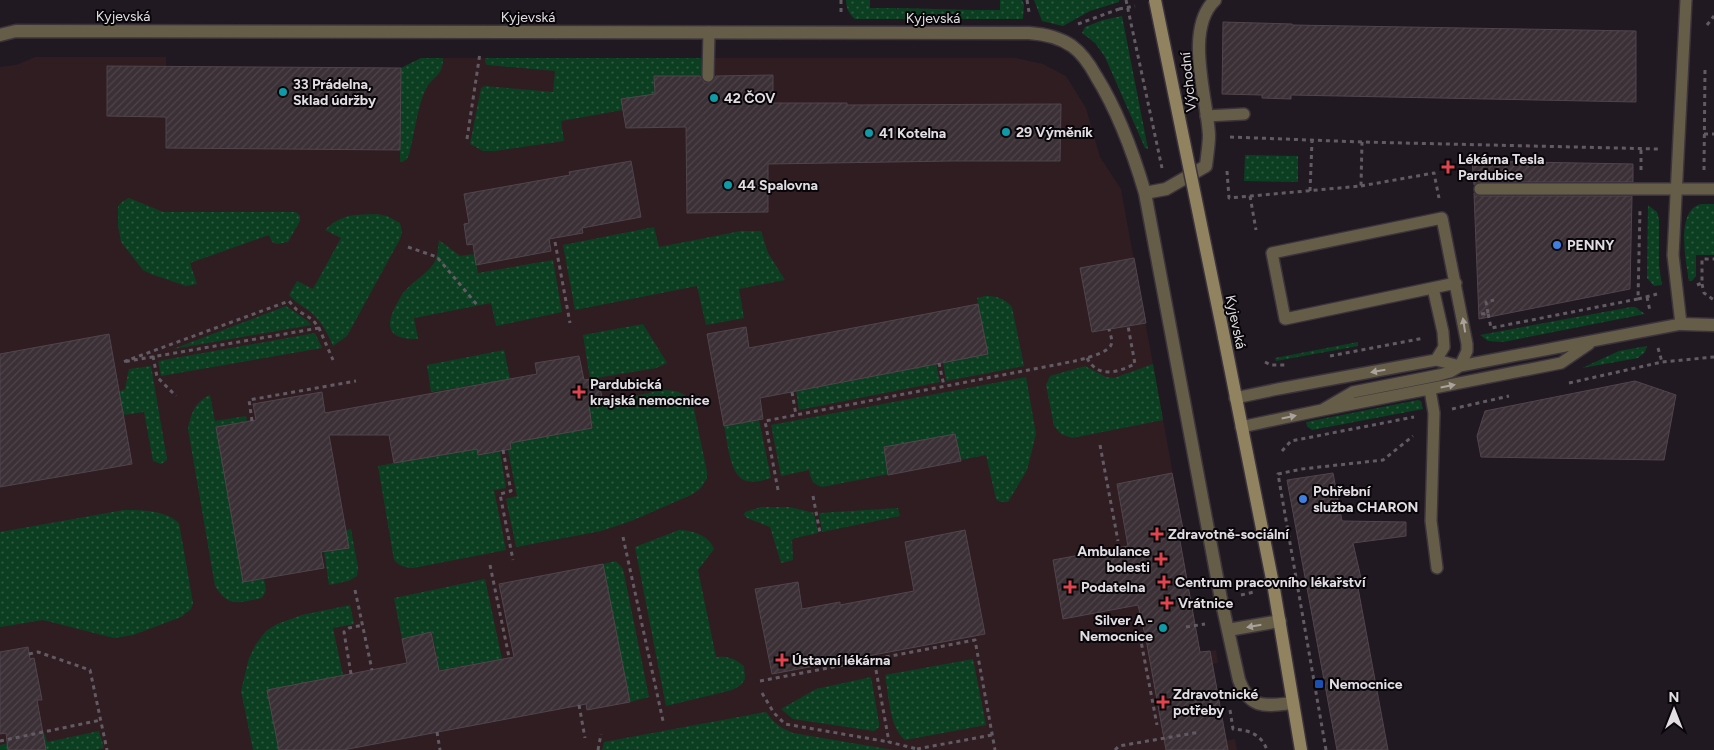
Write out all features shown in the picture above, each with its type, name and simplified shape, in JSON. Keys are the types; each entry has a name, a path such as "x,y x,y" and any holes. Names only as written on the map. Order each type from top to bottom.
{"street":[{"name":"Kyjevská","path":"1155,0 1274,589 1301,750"},
{"name":"Východní","path":"1166,189 1206,166 1209,136 1199,44 1202,18 1215,0"},
{"name":"Kyjevská","path":"0,35 16,30 1029,33 1057,38"},
{"path":"1057,38 1072,46 1081,54 1103,87 1129,143 1145,193 1221,599 1239,680 1248,698 1254,703 1264,705 1293,703"},
{"path":"1145,193 1166,189"},
{"path":"1681,324 1714,325"},
{"path":"1228,630 1280,621"}],"lane":[{"path":"1322,410 1353,392 1445,374 1460,366 1681,324 1673,255 1680,149 1686,0"},
{"path":"708,76 709,32"},
{"path":"1206,116 1244,114"},
{"path":"1480,189 1709,189"},
{"path":"1456,283 1285,319 1272,253 1442,218 1456,283 1463,318 1467,344 1467,352 1460,366"},
{"path":"1433,288 1444,347 1436,360"},
{"path":"1241,427 1561,363 1593,342"},
{"path":"1235,398 1436,360 1460,366"},
{"path":"1430,390 1434,413 1431,521 1437,568"}],"path":[{"path":"1126,0 1166,189"},
{"path":"1057,38 1082,22 1119,9"},
{"path":"1706,28 1714,16"},
{"path":"467,139 480,50"},
{"path":"1705,66 1704,134 1709,189"},
{"path":"1704,134 1714,134"},
{"path":"1226,137 1680,149"},
{"path":"1310,191 1312,140"},
{"path":"1361,186 1362,142"},
{"path":"1638,299 1642,149"},
{"path":"1227,165 1229,198 1361,186 1434,173 1442,218"},
{"path":"1250,196 1256,230"},
{"path":"555,242 570,323"},
{"path":"408,247 437,257 478,306"},
{"path":"1702,283 1704,293 1714,300"},
{"path":"1494,300 1486,302 1491,328 1647,297"},
{"path":"319,328 123,362 289,301 297,310 313,320 319,328 333,360"},
{"path":"1463,318 1488,313"},
{"path":"1323,358 1426,338 1428,325 1440,322"},
{"path":"1087,358 1095,367 1104,372 1113,372 1135,364 1128,326"},
{"path":"778,490 765,421 1087,358 1108,349 1112,338 1109,329"},
{"path":"153,356 157,377 176,396"},
{"path":"1662,362 1714,357"},
{"path":"1264,362 1271,365 1295,363"},
{"path":"939,363 944,386"},
{"path":"252,421 249,400 356,381"},
{"path":"792,392 796,415"},
{"path":"1282,451 1291,441 1434,413"},
{"path":"1326,750 1278,474 1302,469 1383,460 1423,428 1434,413"},
{"path":"1100,445 1118,541"},
{"path":"503,450 511,491 500,494 513,560"},
{"path":"813,496 820,533"},
{"path":"624,537 663,721"},
{"path":"490,565 509,657"},
{"path":"1221,599 1297,584"},
{"path":"355,590 372,670"},
{"path":"1186,627 1205,624"},
{"path":"351,674 344,632 349,628 363,625"},
{"path":"1129,638 1145,635"},
{"path":"1140,636 1157,725"},
{"path":"760,681 975,640 995,750"},
{"path":"29,654 38,652 90,670 107,750"},
{"path":"876,670 889,742"},
{"path":"762,693 774,713 786,724 918,749 992,735"},
{"path":"579,705 586,738"},
{"path":"0,741 101,720"},
{"path":"437,732 440,750"},
{"path":"1115,750 1119,746 1200,732"},
{"path":"598,750 601,734"}],"shaded area":[{"name":"Pardubická krajská nemocnice","path":"35,57 166,57 166,66 401,68 421,58 1016,58 1043,64 1066,76 1086,108 1100,157 1121,189 1183,529 1178,530 1195,622 1186,624 1192,654 1216,650 1218,663 1212,664 1219,703 1219,742 1235,739 1237,750 0,750 0,67 16,65"}],"green space":[{"path":"846,0 870,0 870,8 896,8 896,10 897,8 973,11 1000,10 1000,0 1022,0 1024,4 1023,19 855,19 848,11"},
{"path":"1034,0 1119,0 1119,2 1090,11 1063,26 1042,21"},
{"path":"1122,16 1148,149 1145,148 1105,57 1095,43 1082,33 1085,27 1103,20"},
{"path":"421,58 443,58 443,65 425,91 418,112 409,156 406,160 400,162 401,68"},
{"path":"485,58 701,58 702,76 655,76 655,128 641,126 636,97 621,99 623,110 561,121 564,141 483,151 470,144 481,88 485,86 553,92 555,71 487,65"},
{"path":"1245,155 1298,156 1298,182 1244,181"},
{"path":"129,198 163,212 296,212 300,216 300,221 288,242 277,244 272,242 269,235 190,263 197,284 186,286 143,270 121,242 118,225 118,206"},
{"path":"1701,204 1714,204 1714,255 1696,255 1696,276 1692,281 1689,281 1684,238 1685,226 1693,208"},
{"path":"1648,205 1657,212 1659,219 1659,266 1662,285 1654,286 1647,278"},
{"path":"377,214 387,216 400,223 402,232 400,239 347,336 333,346 317,318 289,295 297,281 313,289 341,238 325,230 331,224 349,216"},
{"path":"654,227 659,247 741,231 761,231 768,253 785,280 739,289 744,318 706,325 697,286 575,310 563,245"},
{"path":"439,240 460,256 474,254 478,273 553,260 562,312 496,326 491,303 414,318 418,339 397,336 390,328 395,307 403,293 434,263"},
{"path":"985,296 1000,298 1012,307 1024,366 946,381 943,362 988,354 977,298"},
{"path":"286,306 311,325 173,349"},
{"path":"1635,307 1645,314 1503,342 1488,341 1480,335"},
{"path":"643,324 667,363 656,368 590,379 583,335"},
{"path":"315,333 322,348 161,376 158,361"},
{"path":"1358,342 1358,346 1276,361 1275,358"},
{"path":"1647,346 1645,352 1638,358 1582,368 1619,351"},
{"path":"504,350 510,379 431,392 427,365"},
{"path":"936,364 940,382 799,410 796,391"},
{"path":"1153,364 1163,420 1072,438 1061,434 1054,426 1046,385 1050,376 1085,366 1106,377 1114,378"},
{"path":"151,366 167,459 161,464 153,461 144,412 123,415 119,392 125,389 129,369"},
{"path":"1026,377 1036,434 1027,470 1008,502 1000,502 996,499 986,455 822,487 812,481 809,470 781,476 771,425"},
{"path":"664,390 681,393 693,404 707,472 707,478 700,489 691,495 631,521 601,531 516,547 506,499 517,496 508,450 511,448 510,442 593,428 589,405"},
{"path":"210,395 215,421 246,416 247,421 216,427 243,582 264,579 266,590 262,598 241,602 230,601 215,586 188,429 197,405"},
{"path":"1418,400 1421,401 1423,409 1312,430 1307,426 1306,422"},
{"path":"759,420 771,478 750,482 741,478 736,473 730,458 724,426"},
{"path":"477,448 500,451 506,488 494,490 506,550 413,568 398,564 394,560 378,466"},
{"path":"761,507 790,507 814,513 818,533 792,540 793,560 781,563 770,527 744,515 745,512"},
{"path":"898,508 900,516 822,532 819,513"},
{"path":"124,510 160,513 179,523 193,603 191,609 181,617 133,635 114,638 43,620 0,627 0,532"},
{"path":"351,529 358,568 357,576 348,581 329,585 324,552 348,548 346,530"},
{"path":"679,530 689,531 705,537 712,544 714,549 698,570 716,657 730,658 744,666 745,679 741,685 732,690 666,706 635,547"},
{"path":"616,561 623,569 649,697 630,702 603,564"},
{"path":"485,579 502,659 423,673 422,665 438,662 432,632 402,639 394,598"},
{"path":"350,605 354,624 333,628 343,675 267,690 279,750 253,750 241,691 249,658 256,644 266,631 277,624 302,615"},
{"path":"973,659 986,725 905,740 893,719 885,675"},
{"path":"871,677 879,723 879,727 874,731 793,719 781,709 816,689"},
{"path":"766,712 778,725 793,733 893,750 602,750 604,742"},
{"path":"99,731 104,748 94,750 0,750 0,745 45,734 47,742"}],"building":[{"path":"1223,22 1636,31 1636,102 1291,95 1291,99 1262,98 1262,95 1222,94"},
{"name":"33 Prádelna, Sklad údržby","path":"107,66 401,68 400,150 166,148 166,117 107,116"},
{"path":"773,75 773,103 847,103 847,105 1061,104 1060,161 768,164 768,212 687,213 686,127 626,128 621,99 655,94 654,76 700,76 704,82 708,83 714,80 716,76"},
{"path":"631,161 641,217 582,228 583,233 549,239 551,251 476,265 473,244 467,245 464,224 469,223 464,194 570,175 569,172"},
{"path":"1472,161 1633,164 1633,182 1480,182 1474,185"},
{"name":"PENNY","path":"1474,193 1480,196 1632,196 1630,289 1479,319"},
{"path":"1134,258 1146,323 1092,332 1080,268"},
{"path":"978,304 988,354 760,398 763,419 724,426 707,334 746,327 749,348"},
{"path":"109,334 132,464 0,487 0,354"},
{"path":"579,356 584,380 598,378 603,402 589,405 592,428 510,443 511,449 478,455 477,449 394,463 389,435 329,435 349,548 321,552 324,568 243,582 216,427 256,420 253,404 322,392 325,413 537,374 535,363"},
{"path":"1635,381 1676,395 1664,460 1481,457 1477,436 1485,411"},
{"path":"955,434 961,461 888,475 884,447"},
{"path":"1172,473 1183,529 1178,530 1200,652 1210,651 1228,750 1166,750 1138,605 1063,619 1053,560 1128,546 1117,484"},
{"path":"1333,473 1342,521 1406,522 1406,536 1353,543 1363,587 1358,588 1388,750 1337,750 1287,480"},
{"path":"965,530 985,634 772,674 755,589 798,582 802,609 840,602 840,605 914,591 905,542"},
{"path":"603,564 630,702 587,710 586,704 343,750 279,750 267,690 407,663 402,639 431,632 439,671 514,657 499,584"},
{"path":"28,647 30,659 34,658 42,700 37,700 46,750 8,750 6,733 0,734 0,652"}],"place":[{"name":"33 Prádelna, Sklad údržby","path":"283,92"},
{"name":"42 ČOV","path":"714,98"},
{"name":"29 Výměník","path":"1006,132"},
{"name":"41 Kotelna","path":"869,133"},
{"name":"Lékárna Tesla Pardubice","path":"1448,167"},
{"name":"44 Spalovna","path":"728,185"},
{"name":"PENNY","path":"1557,245"},
{"name":"Pardubická krajská nemocnice","path":"579,392"},
{"name":"Pohřební služba CHARON","path":"1303,499"},
{"name":"Zdravotně-sociální","path":"1157,534"},
{"name":"Ambulance bolesti","path":"1161,559"},
{"name":"Centrum pracovního lékařství","path":"1164,582"},
{"name":"Podatelna","path":"1070,587"},
{"name":"Vrátnice","path":"1167,603"},
{"name":"Silver A - Nemocnice","path":"1163,628"},
{"name":"Ústavní lékárna","path":"782,660"},
{"name":"Nemocnice","path":"1319,684"},
{"name":"Zdravotnické potřeby","path":"1163,702"}]}
